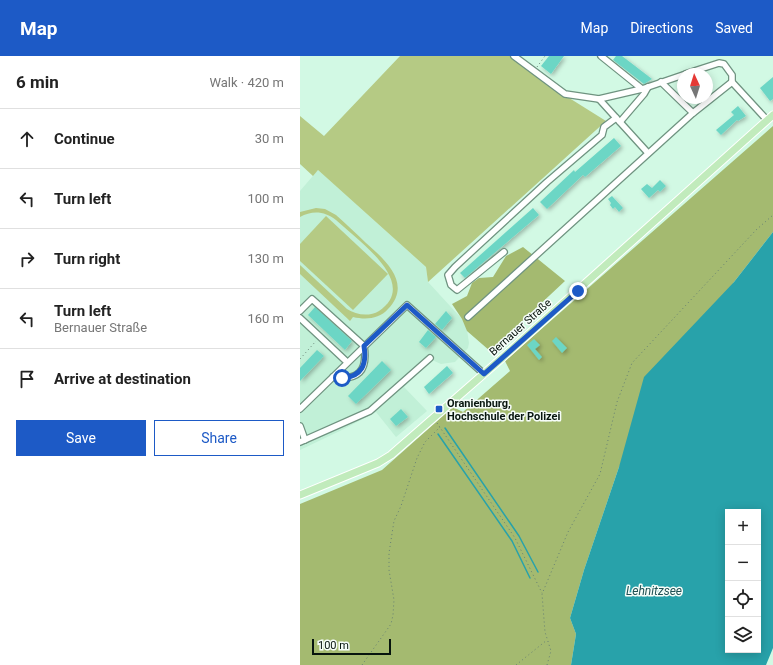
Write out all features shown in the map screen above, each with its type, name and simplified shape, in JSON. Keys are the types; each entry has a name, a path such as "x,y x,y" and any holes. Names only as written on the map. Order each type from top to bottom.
{"main road":[{"name":"Bernauer Straße","path":"300,495 378,463 391,455 484,374 770,118"}],"lane":[{"path":"514,56 565,94 599,99 642,89 677,76"},
{"path":"601,56 642,89"},
{"path":"703,68 719,63 724,64 732,76 732,82 770,118"},
{"path":"661,82 693,113"},
{"path":"468,317 648,153 693,113 732,82"},
{"path":"620,122 644,94 648,87"},
{"path":"599,99 648,153"},
{"path":"504,252 457,290 451,285 448,276 455,267 547,182 602,135 604,127 616,118"},
{"path":"300,311 312,299 364,346 366,362 363,368 356,375 350,378 332,377"},
{"path":"300,409 407,305 484,374"},
{"path":"300,318 347,362"},
{"path":"300,426 302,441 370,411 430,358"}],"path":[{"path":"534,70 544,56"},
{"path":"542,594 568,532 600,474 617,402 632,363 756,230 773,215"},
{"path":"300,359 320,337"},
{"path":"433,418 515,538 542,594 545,632 551,651 547,665"},
{"path":"362,665 381,640 392,619 394,600 389,570 389,553 394,521 401,506 417,458 425,442 440,428"},
{"path":"516,665 547,640"}],"shaded area":[{"path":"318,170 426,267 428,282 462,319 467,330 469,343 468,348 455,362 441,364 432,360 404,387 427,411 396,437 376,412 300,450 300,191"}],"green space":[{"path":"400,56 510,56 566,96 606,121 428,282 426,267 318,170 313,176 300,164 300,116 324,136"},
{"path":"773,126 773,232 734,282 619,467 584,570 570,618 576,634 571,665 300,665 300,504 382,470 453,407 463,412 510,371 505,361"},
{"path":"316,208 325,209 336,215 381,256 393,272 397,281 398,290 395,299 388,309 381,315 372,318 353,317 350,321 300,274 300,265 347,309 358,314 367,315 379,311 390,300 393,288 389,275 381,262 336,220 318,212 309,213 300,217 300,212"},
{"path":"326,216 388,274 353,310 300,261 300,244"},
{"path":"523,247 565,281 490,351 467,331 462,319 452,304 467,296 472,283 479,278 493,277 506,256"}],"water":[{"name":"Lehnitzsee","path":"773,232 773,648 766,665 571,665 576,634 570,618 584,570 619,467 644,377 734,282"}],"building":[{"path":"549,56 564,56 551,74 541,66"},
{"path":"616,56 622,56 652,79 644,84 613,60"},
{"path":"773,77 773,99 770,101 760,88"},
{"path":"738,106 746,116 738,121 737,120 721,135 716,130 734,115 731,112"},
{"path":"614,138 621,146 585,177 583,175 547,209 540,202 574,170 575,172"},
{"path":"660,180 666,186 660,192 658,190 649,198 641,189 647,184 652,188"},
{"path":"612,196 623,208 619,212 615,207 613,209 610,205 611,203 608,199"},
{"path":"533,208 539,215 465,278 460,273"},
{"path":"315,307 352,341 345,350 308,315"},
{"path":"446,311 452,318 442,330 435,324"},
{"path":"428,330 436,337 426,348 419,342"},
{"path":"556,337 567,348 562,353 552,341"},
{"path":"534,339 540,345 535,349 542,357 539,360 527,345"},
{"path":"317,350 324,356 300,381 300,368"},
{"path":"382,361 391,370 356,404 348,396"},
{"path":"447,366 453,373 429,394 424,387"},
{"path":"401,409 408,417 396,426 390,419"}],"waterway":[{"path":"445,428 519,536 538,572"},
{"path":"438,434 512,541 530,578"}],"place":[{"name":"Oranienburg, Hochschule der Polizei","path":"439,409"}],"route":[{"path":"342,378 350,378 356,375 363,368 366,362 364,346 407,305 484,374 578,291"}]}
